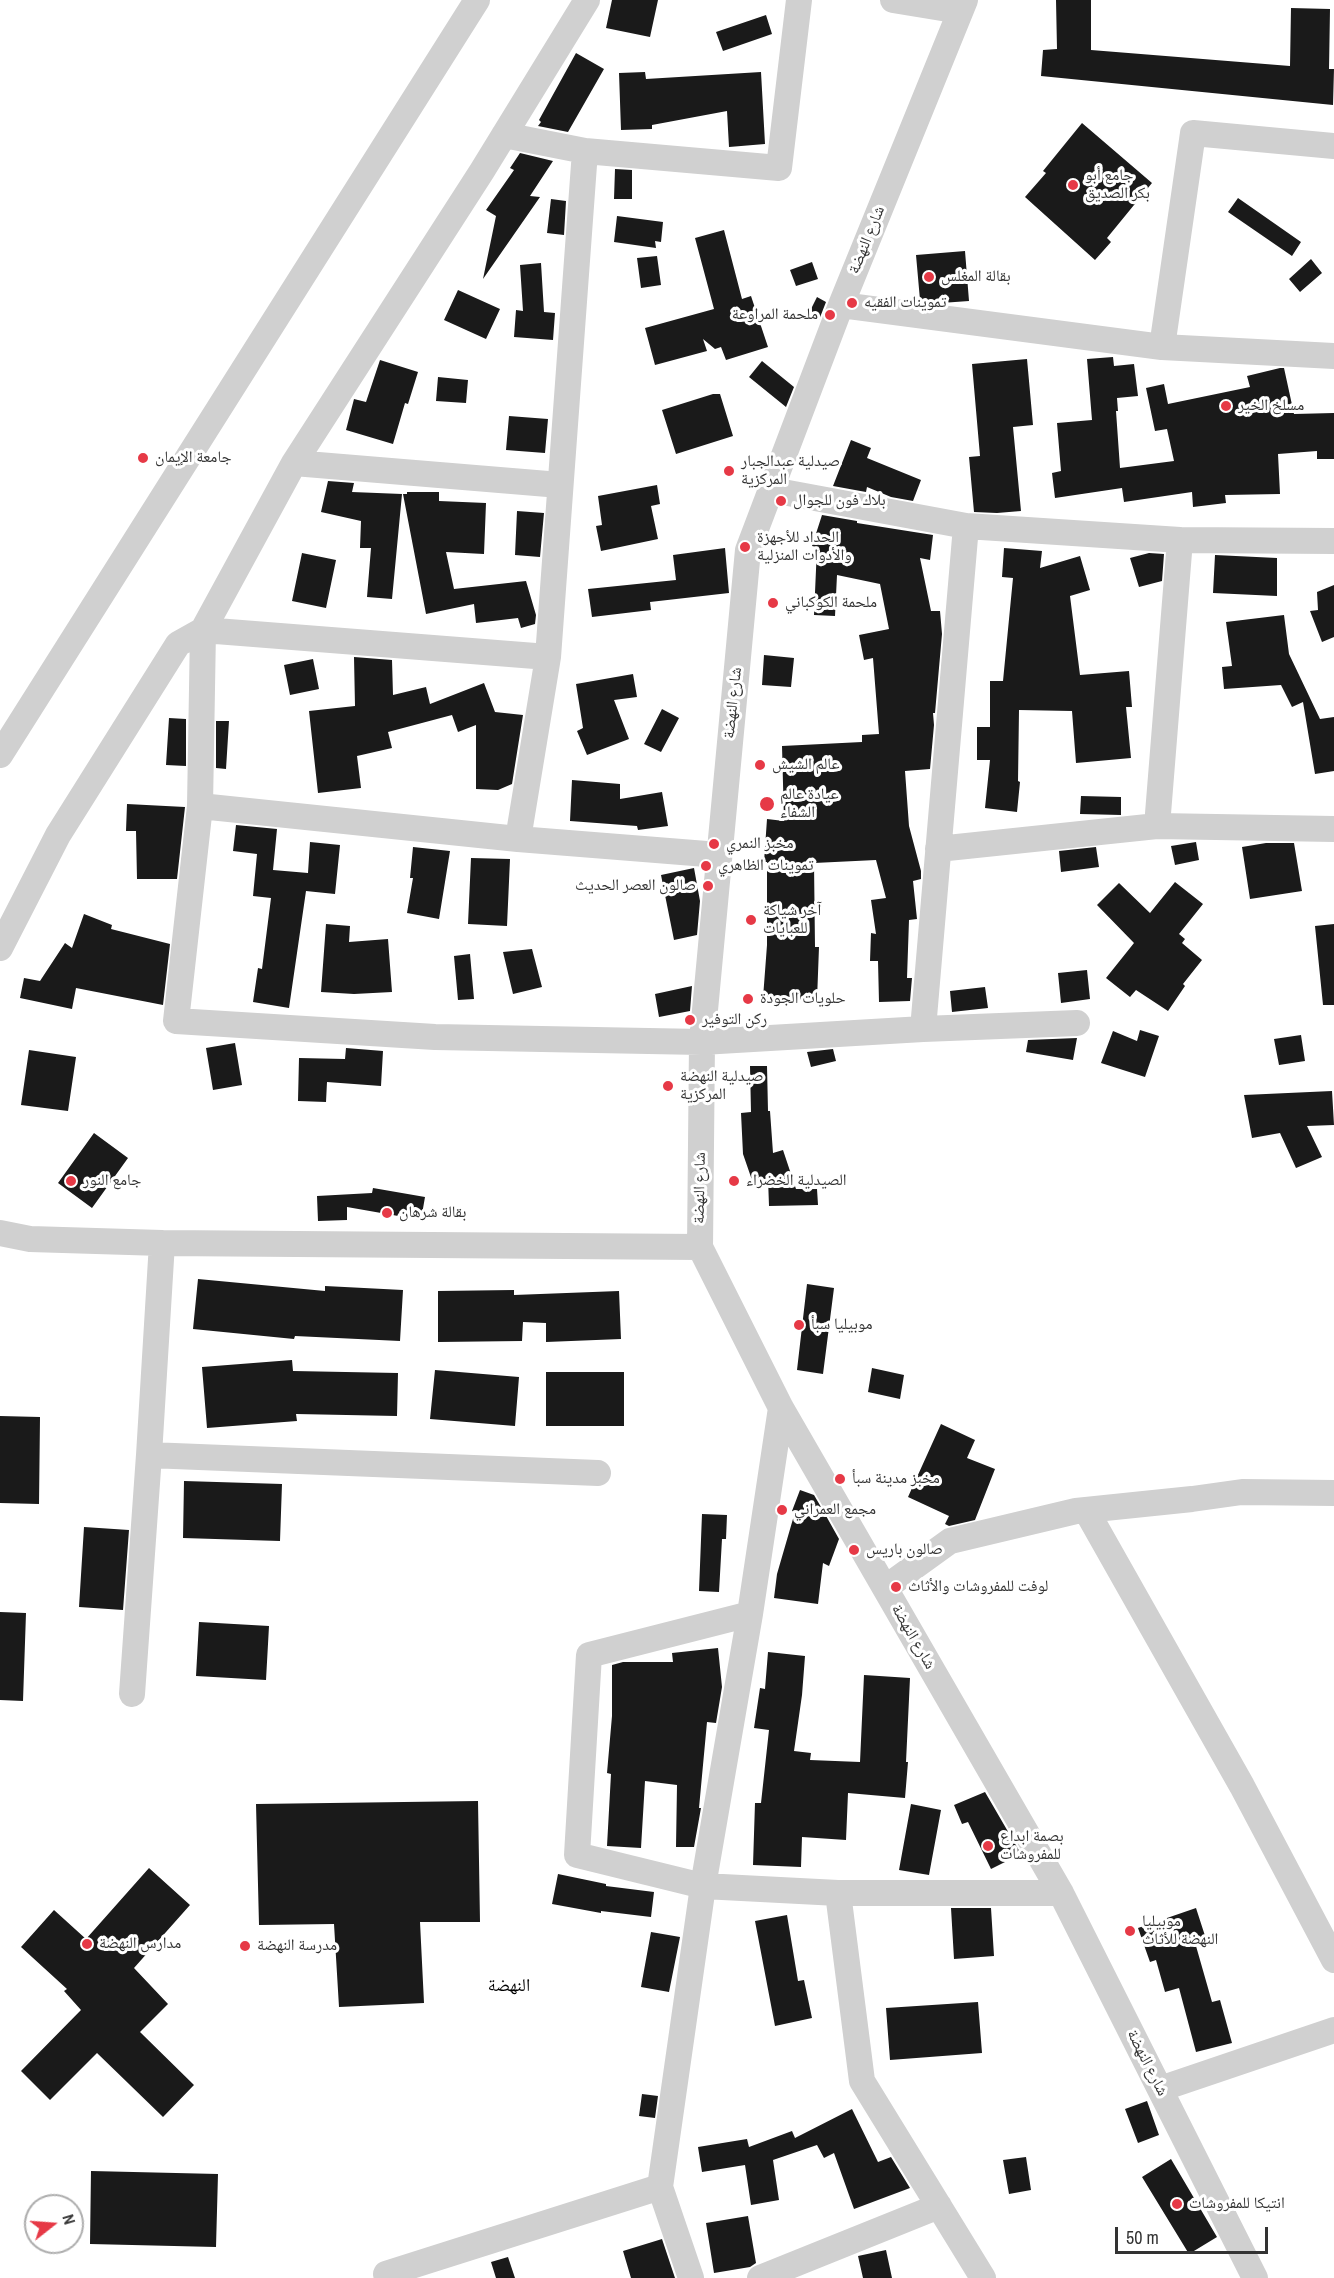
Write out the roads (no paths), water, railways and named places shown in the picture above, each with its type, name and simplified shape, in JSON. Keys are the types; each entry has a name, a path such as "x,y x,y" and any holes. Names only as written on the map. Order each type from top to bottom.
{"street":[{"path":"0,755 477,0"},
{"path":"587,0 504,135 294,463 203,630 200,806 176,1021 435,1037 702,1042 923,1029 1077,1023"},
{"path":"504,135 585,151 779,168 799,0"},
{"path":"892,0 962,5"},
{"name":"شارع النهضة","path":"962,5 841,305 748,550 702,1042 700,1247 781,1408 1062,1893 1254,2278"},
{"path":"1162,347 1193,133 1334,146"},
{"path":"518,838 548,657 585,151"},
{"path":"841,305 1162,347 1334,356"},
{"path":"294,463 560,485"},
{"path":"772,490 966,526 1180,540 1334,541"},
{"path":"923,1029 966,526"},
{"path":"1157,826 1180,540"},
{"path":"0,948 58,836 178,644 203,630 548,657"},
{"path":"200,806 518,838 719,855"},
{"path":"938,849 1157,826 1334,829"},
{"path":"0,1219 30,1239"},
{"path":"0,1233 30,1239 162,1243 700,1247"},
{"path":"0,1253 30,1239"},
{"path":"132,1694 162,1243"},
{"path":"691,2278 660,2187 703,1886 750,1614 781,1408"},
{"path":"149,1455 598,1473"},
{"path":"885,1588 950,1541 1086,1510 1242,1492 1334,1493"},
{"path":"1086,1510 1242,1786 1334,1960"},
{"path":"750,1614 589,1655 577,1855 703,1886 838,1893 1062,1893"},
{"path":"838,1893 862,2081 983,2278"},
{"path":"1160,2089 1334,2030"},
{"path":"387,2278 386,2274 660,2187"},
{"path":"760,2278 939,2206"}],"place":[{"name":"جامع أبو بكر الصديق","path":"1073,185"},
{"name":"بقالة المغلس","path":"929,277"},
{"name":"تموينات الفقيه","path":"852,303"},
{"name":"ملحمة المراوعة","path":"830,315"},
{"name":"مسلخ الخير","path":"1226,406"},
{"name":"جامعة الإيمان","path":"143,458"},
{"name":"صيدلية عبدالجبار المركزية","path":"729,471"},
{"name":"بلاك فون للجوال","path":"781,501"},
{"name":"الحداد للأجهزة والأدوات المنزلية","path":"745,547"},
{"name":"ملحمة الكوكباني","path":"773,603"},
{"name":"عالم الشيش","path":"760,765"},
{"name":"عيادة عالم الشفاء","path":"767,804"},
{"name":"مخبز النمري","path":"714,844"},
{"name":"تموينات الظاهري","path":"706,866"},
{"name":"صالون العصر الحديث","path":"708,886"},
{"name":"آخر شياكة للعبايات","path":"751,920"},
{"name":"حلويات الجودة","path":"748,999"},
{"name":"ركن التوفير","path":"690,1020"},
{"name":"صيدلية النهضة المركزية","path":"668,1086"},
{"name":"جامع النور","path":"71,1181"},
{"name":"الصيدلية الخضراء","path":"734,1181"},
{"name":"بقالة شرهان","path":"387,1213"},
{"name":"موبيليا سبأ","path":"799,1325"},
{"name":"مخبز مدينة سبأ","path":"840,1479"},
{"name":"مجمع العمراني","path":"782,1510"},
{"name":"صالون باريس","path":"854,1550"},
{"name":"لوفت للمفروشات والأثاث","path":"896,1587"},
{"name":"بصمة ابداع للمفروشات","path":"988,1846"},
{"name":"موبيليا النهضة للأثاث","path":"1130,1931"},
{"name":"مدارس النهضة","path":"87,1944"},
{"name":"مدرسة النهضة","path":"245,1946"},
{"name":"انتيكا للمفروشات","path":"1177,2204"}],"district":[{"name":"النهضة","path":"509,1986"}]}
